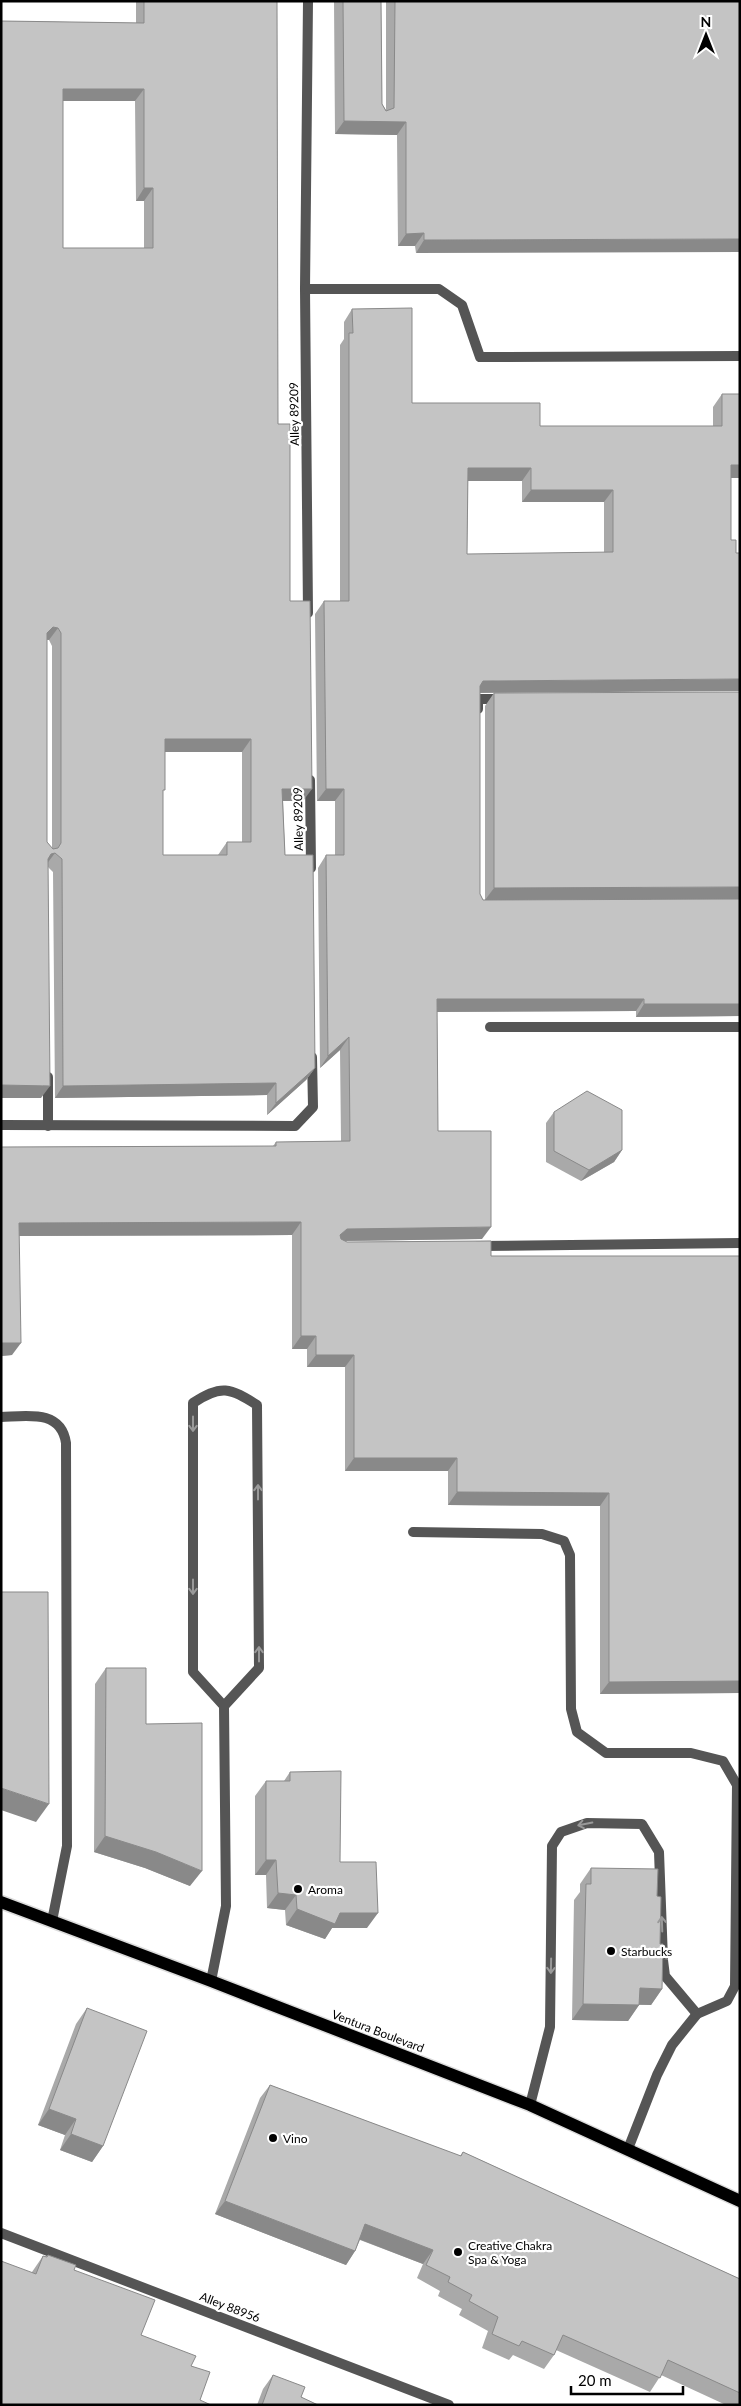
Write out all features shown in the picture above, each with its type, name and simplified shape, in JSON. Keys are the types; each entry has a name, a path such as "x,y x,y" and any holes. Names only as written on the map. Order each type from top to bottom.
{"main road":[{"name":"Ventura Boulevard","path":"1,1902 530,2105 740,2201"}],"lane":[{"name":"Alley 89209","path":"308,1 305,289 308,628"},
{"path":"305,289 440,289 462,305 480,357 740,356"},
{"path":"478,719 478,699 517,699"},
{"name":"Alley 89209","path":"310,768 311,878"},
{"path":"490,1027 740,1028"},
{"path":"1,1125 295,1126 313,1107 312,1047"},
{"path":"48,1067 48,1126"},
{"path":"465,1246 740,1243"},
{"path":"211,1981 226,1906 224,1706 193,1672 193,1403 211,1390 235,1391 257,1405 259,1668 224,1706"},
{"path":"1,1417 38,1416 51,1419 64,1432 66,1443 67,1846 52,1921"},
{"path":"413,1532 542,1534 564,1541 570,1555 571,1709 577,1732 606,1753 690,1753 723,1761 737,1785 735,1986 727,2001 697,2014 672,2046 657,2075 628,2149"},
{"path":"530,2105 550,2027 552,1846 561,1832 587,1822 642,1824 660,1852 665,1976 697,2014"},
{"name":"Alley 88956","path":"1,2233 449,2405"}],"building":[{"path":"144,1 277,1 278,424 290,424 290,601 310,601 312,789 282,789 285,855 313,855 315,1068 276,1103 276,1083 63,1086 62,859 55,853 51,854 48,859 50,1086 1,1085 1,21 144,23","holes":["63,89 144,89 144,188 153,188 153,248 63,248","53,627 58,628 61,633 61,843 58,848 53,849 47,842 47,633","165,739 251,739 251,842 227,842 227,855 163,855 163,790 165,790"]},
{"path":"343,1 381,1 382,104 386,111 394,108 395,1 740,1 740,239 424,240 424,233 406,234 406,122 344,121"},
{"path":"412,308 412,403 540,403 540,426 722,426 722,394 740,394 740,465 731,465 731,540 736,540 736,553 740,553 740,679 483,681 480,686 480,894 483,900 740,899 740,1004 644,1004 644,999 437,999 438,1131 491,1131 491,1227 347,1229 340,1235 341,1239 347,1242 491,1241 491,1256 740,1256 740,1681 609,1682 609,1493 457,1492 457,1458 354,1458 354,1355 316,1355 316,1336 301,1336 301,1222 19,1223 21,1343 1,1343 1,1147 276,1146 276,1142 350,1141 349,1037 328,1056 326,855 344,855 344,789 326,789 324,601 349,601 349,333 353,333 352,309","holes":["468,468 531,468 531,490 613,490 613,552 467,554"]},
{"path":"740,692 740,887 494,888 494,693"},
{"path":"587,1091 622,1110 622,1150 589,1170 554,1151 554,1112"},
{"path":"1,1592 48,1592 49,1804 1,1788"},
{"path":"106,1668 146,1668 146,1724 202,1723 202,1871 156,1852 105,1836"},
{"path":"341,1771 340,1862 376,1862 378,1913 340,1913 335,1924 297,1909 296,1895 278,1893 276,1860 266,1860 266,1781 290,1781 290,1772"},
{"name":"Starbucks","path":"591,1868 658,1869 657,1896 661,1897 660,1944 663,1944 662,1989 640,1988 639,2005 583,2004 586,1884 591,1884"},
{"path":"87,2008 147,2031 103,2146 71,2134 76,2119 49,2109"},
{"path":"270,2085 461,2156 463,2152 740,2279 740,2393 668,2360 660,2378 563,2335 554,2355 522,2341 519,2346 492,2334 498,2317 469,2301 472,2295 448,2282 450,2277 426,2265 433,2250 365,2224 355,2251 225,2201"},
{"path":"48,2255 76,2265 74,2270 155,2300 141,2335 196,2356 191,2366 210,2372 200,2400 211,2405 1,2405 1,2261 36,2274 43,2256 47,2257"},
{"path":"273,2375 305,2387 301,2397 318,2405 262,2405"}],"place":[{"name":"Aroma","path":"298,1889"},
{"name":"Starbucks","path":"611,1951"},
{"name":"Vino","path":"273,2138"},
{"name":"Creative Chakra Spa & Yoga","path":"458,2252"}]}
